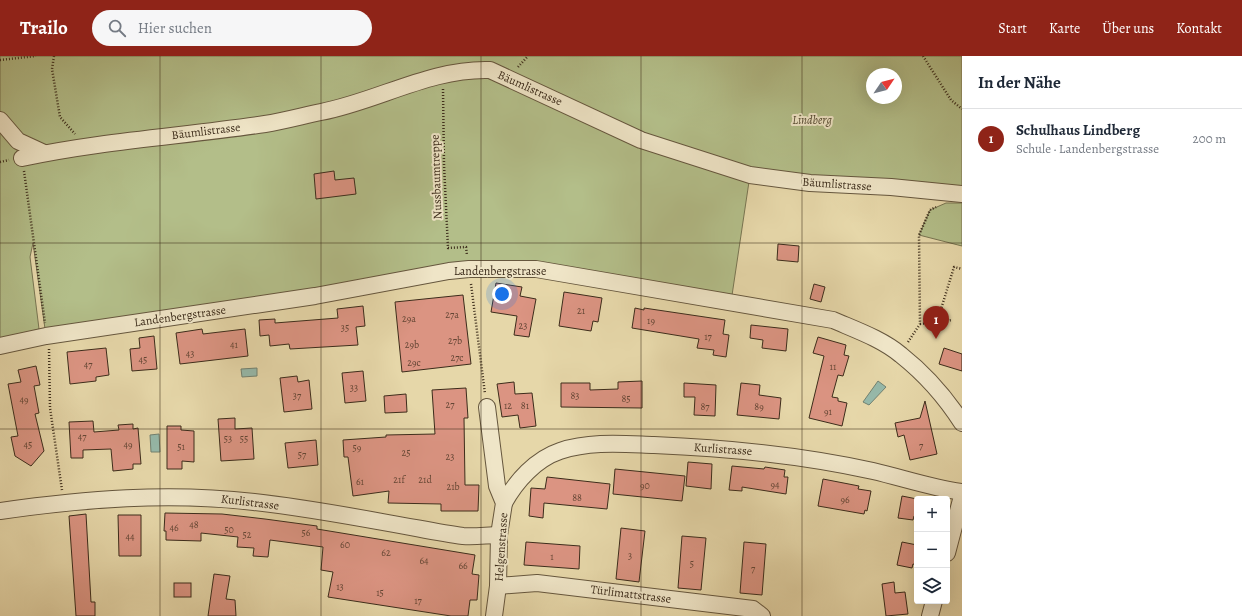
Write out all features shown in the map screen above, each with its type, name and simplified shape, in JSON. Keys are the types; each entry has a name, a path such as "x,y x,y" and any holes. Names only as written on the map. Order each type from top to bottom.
{"street":[{"name":"Bäumlistrasse","path":"22,158 89,145 266,124 330,111 443,75 490,70 641,140 750,175 810,184 891,187 962,194"},
{"path":"0,120 18,141 44,153"},
{"name":"Landenbergstrasse","path":"0,346 46,336 315,296 449,271 469,269 536,269 833,320 865,334 900,354 932,383 962,423"},
{"name":"Helgenstrasse","path":"487,407 497,486 504,503 500,535 498,586 494,616"},
{"name":"Kurlistrasse","path":"504,503 513,487 528,472 560,451 583,445 621,444 712,448 766,453 874,471 940,489 962,492"},
{"name":"Kurlistrasse","path":"0,511 63,502 116,498 169,496 211,498 277,505 464,536 500,535"},
{"path":"950,542 962,496"},
{"name":"Türlimattstrasse","path":"498,586 537,583 753,609 762,616"},
{"path":"930,616 933,604"}],"path":[{"path":"0,60 36,56"},
{"path":"54,56 52,69 60,117 75,134 89,145"},
{"path":"923,56 951,100 962,109"},
{"name":"Nussbaumtreppe","path":"443,75 444,165 448,248 466,247 468,259"},
{"path":"22,158 50,356 50,408 63,502"},
{"path":"900,354 920,324 919,235 930,210 940,205"},
{"path":"936,322 954,267 962,270"},
{"path":"470,277 487,407"},
{"path":"920,324 952,320"}],"green space":[{"name":"Lindberg","path":"0,56 962,56 962,194 750,175 731,302 536,269 469,269 46,336 33,243 30,257 39,329 0,341"},
{"path":"946,203 962,203 962,246 919,235 930,210"}],"shaded area":[{"path":"257,368 257,376 242,377 241,369"},
{"path":"878,381 886,387 869,405 863,402"},
{"path":"159,434 160,452 151,452 150,435"}],"building":[{"path":"334,171 335,180 354,178 356,194 316,199 314,174"},
{"path":"778,244 799,246 798,262 777,260"},
{"path":"496,283 522,287 520,296 536,299 529,337 514,335 517,316 491,312"},
{"path":"814,284 825,287 821,302 810,299"},
{"path":"564,292 602,298 598,322 593,321 591,331 559,326"},
{"path":"463,295 471,364 402,372 395,302"},
{"path":"363,306 365,326 356,327 358,345 290,349 289,344 270,346 269,335 260,336 259,320 275,319 275,323 338,318 337,309"},
{"path":"635,308 725,320 723,334 729,335 726,357 713,355 714,350 697,348 699,339 632,328"},
{"path":"751,325 788,329 786,351 762,348 763,340 750,338"},
{"path":"202,329 203,334 245,329 248,356 180,364 176,333"},
{"path":"154,336 157,369 132,371 130,349 140,348 139,338"},
{"path":"818,337 846,345 844,355 849,356 843,376 838,375 832,397 838,398 838,401 847,403 842,426 809,418 824,356 813,353"},
{"path":"106,348 109,375 96,377 96,381 70,384 67,352"},
{"path":"944,348 962,354 962,371 939,364"},
{"path":"36,366 40,385 34,386 39,413 35,414 44,451 31,466 15,456 11,437 18,436 8,384 21,382 18,370"},
{"path":"363,371 366,401 345,403 342,373"},
{"path":"297,376 298,382 309,380 312,409 284,412 280,378"},
{"path":"642,381 642,408 561,407 561,383 590,383 590,390 618,389 618,382"},
{"path":"514,382 515,394 532,393 536,426 520,428 518,415 502,417 497,384"},
{"path":"684,383 716,385 715,416 694,415 695,397 684,397"},
{"path":"741,383 760,385 759,395 781,398 779,419 737,415"},
{"path":"466,388 468,418 464,418 465,485 479,485 478,511 441,511 441,504 388,503 389,491 353,496 348,457 344,457 343,440 386,437 386,435 435,434 432,390"},
{"path":"406,394 407,412 385,413 384,396"},
{"path":"925,401 937,454 910,460 904,435 898,437 895,423 920,418"},
{"path":"235,418 235,429 252,428 254,459 221,461 218,419"},
{"path":"93,421 94,432 119,430 118,425 133,424 133,429 138,428 141,464 133,464 133,469 113,471 111,449 83,450 83,458 71,458 69,422"},
{"path":"167,426 181,426 181,430 194,431 194,462 182,461 182,469 167,469"},
{"path":"316,440 318,465 288,468 285,443"},
{"path":"688,462 712,464 711,489 686,486"},
{"path":"732,466 764,469 765,467 785,470 784,477 788,477 786,494 742,487 742,491 729,490"},
{"path":"615,469 685,476 682,501 613,494"},
{"path":"547,477 610,484 607,509 544,503 543,518 529,516 531,488 545,489"},
{"path":"823,479 859,486 858,489 871,491 867,511 865,510 864,514 818,506"},
{"path":"902,496 914,498 913,520 898,518"},
{"path":"165,513 222,514 317,526 317,529 475,555 472,574 479,575 477,600 470,600 468,616 451,616 328,597 333,572 321,570 323,547 270,540 268,557 253,556 254,548 237,547 238,537 201,533 201,541 166,540 166,531 164,531"},
{"path":"86,514 91,602 95,602 95,616 76,616 69,516"},
{"path":"118,515 141,515 141,556 119,556"},
{"path":"621,528 645,531 639,582 616,579"},
{"path":"682,536 706,538 701,590 678,588"},
{"path":"526,542 580,546 579,569 524,565"},
{"path":"744,542 766,544 762,595 740,593"},
{"path":"902,542 914,544 914,564 912,568 897,565"},
{"path":"214,574 230,576 226,599 235,600 236,616 208,616"},
{"path":"894,582 895,593 905,592 908,614 886,616 882,584"},
{"path":"174,583 191,583 191,597 174,597"}],"place":[{"name":"Schulhaus Lindberg","path":"936,339"}]}
